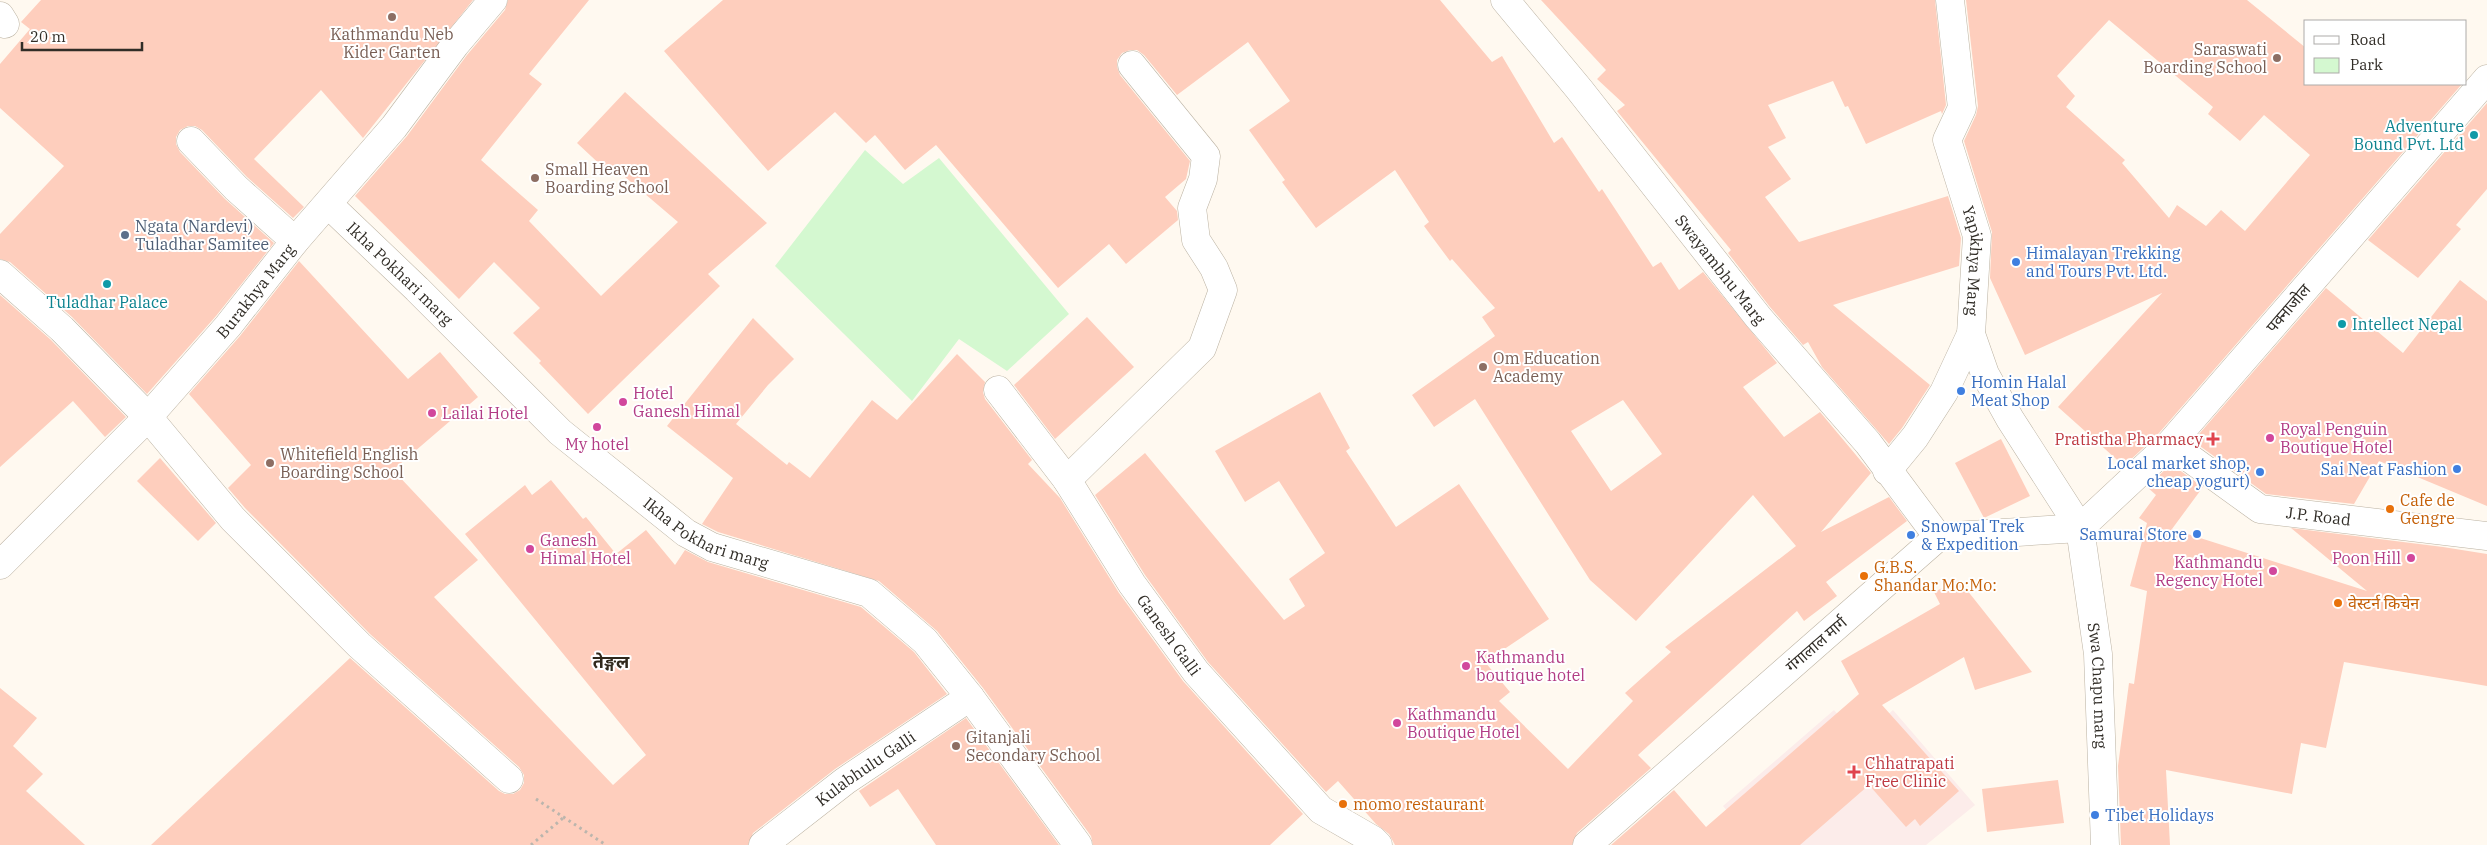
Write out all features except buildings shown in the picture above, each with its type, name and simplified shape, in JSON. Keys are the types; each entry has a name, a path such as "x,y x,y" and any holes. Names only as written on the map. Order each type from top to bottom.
{"street":[{"name":"Burakhya Marg","path":"0,564 148,417 228,326 295,241 394,127 492,0"},
{"name":"Swayambhu Marg","path":"1504,0 1579,89 1758,318 1868,444 1938,537"},
{"name":"Yapikhya Marg","path":"1950,0 1962,108 1947,140 1978,236 1971,334 1985,374 1993,389 2080,528"},
{"path":"1067,480 1202,348 1223,290 1214,268 1196,240 1192,208 1204,179 1206,156 1132,66"},
{"name":"पक्नाजोल","path":"2080,528 2170,444 2487,80"},
{"path":"191,141 236,188 295,241"},
{"name":"Ikha Pokhari marg","path":"328,204 417,289 560,432 686,533 712,547 869,593 925,641 970,697 1078,845"},
{"path":"0,274 62,329 148,417 240,526 359,645 509,779"},
{"path":"1887,471 1915,437 1944,392 1971,334"},
{"name":"Ganesh Galli","path":"998,390 1067,480 1132,584 1196,672 1321,810 1374,840 1378,845"},
{"name":"J.P. Road","path":"2170,444 2260,509 2482,529"},
{"path":"1938,537 2080,528"},
{"name":"Swa Chapu marg","path":"2080,528 2098,654 2105,845"},
{"name":"गंगालाल मार्ग","path":"1587,845 1938,537"},
{"name":"Kulabhulu Galli","path":"763,845 845,781 970,697"}],"path":[{"path":"509,779 563,818 606,845"},
{"path":"531,845 563,818"}],"shaded area":[{"name":"Chhatrapati Free Clinic","path":"1834,710 1860,740 1893,710 1975,805 1926,845 1757,845 1723,806"}],"green space":[{"path":"865,150 903,184 939,158 1069,314 1007,371 959,339 912,401 775,266"}],"place":[{"name":"Kathmandu Neb Kider Garten","path":"392,17"},
{"name":"Saraswati Boarding School","path":"2277,58"},
{"name":"Adventure Bound Pvt. Ltd","path":"2474,135"},
{"name":"Small Heaven Boarding School","path":"535,178"},
{"name":"Ngata (Nardevi) Tuladhar Samitee","path":"125,235"},
{"name":"Himalayan Trekking and Tours Pvt. Ltd.","path":"2016,262"},
{"name":"Tuladhar Palace","path":"107,284"},
{"name":"Intellect Nepal","path":"2342,324"},
{"name":"Om Education Academy","path":"1483,367"},
{"name":"Homin Halal Meat Shop","path":"1961,391"},
{"name":"Hotel Ganesh Himal","path":"623,402"},
{"name":"Lailai Hotel","path":"432,413"},
{"name":"My hotel","path":"597,427"},
{"name":"Royal Penguin Boutique Hotel","path":"2270,438"},
{"name":"Pratistha Pharmacy","path":"2213,439"},
{"name":"Whitefield English Boarding School","path":"270,463"},
{"name":"Sai Neat Fashion","path":"2457,469"},
{"name":"Local market shop, cheap yogurt)","path":"2260,472"},
{"name":"Cafe de Gengre","path":"2390,509"},
{"name":"Samurai Store","path":"2197,534"},
{"name":"Snowpal Trek & Expedition","path":"1911,535"},
{"name":"Ganesh Himal Hotel","path":"530,549"},
{"name":"Poon Hill","path":"2411,558"},
{"name":"Kathmandu Regency Hotel","path":"2273,571"},
{"name":"G.B.S. Shandar Mo:Mo:","path":"1864,576"},
{"name":"वेस्टर्न किचेन","path":"2338,603"},
{"name":"Kathmandu boutique hotel","path":"1466,666"},
{"name":"Kathmandu Boutique Hotel","path":"1397,723"},
{"name":"Gitanjali Secondary School","path":"956,746"},
{"name":"Chhatrapati Free Clinic","path":"1854,772"},
{"name":"momo restaurant","path":"1343,804"},
{"name":"Tibet Holidays","path":"2095,815"}],"district":[{"name":"तेङ्गल","path":"611,662"}]}
